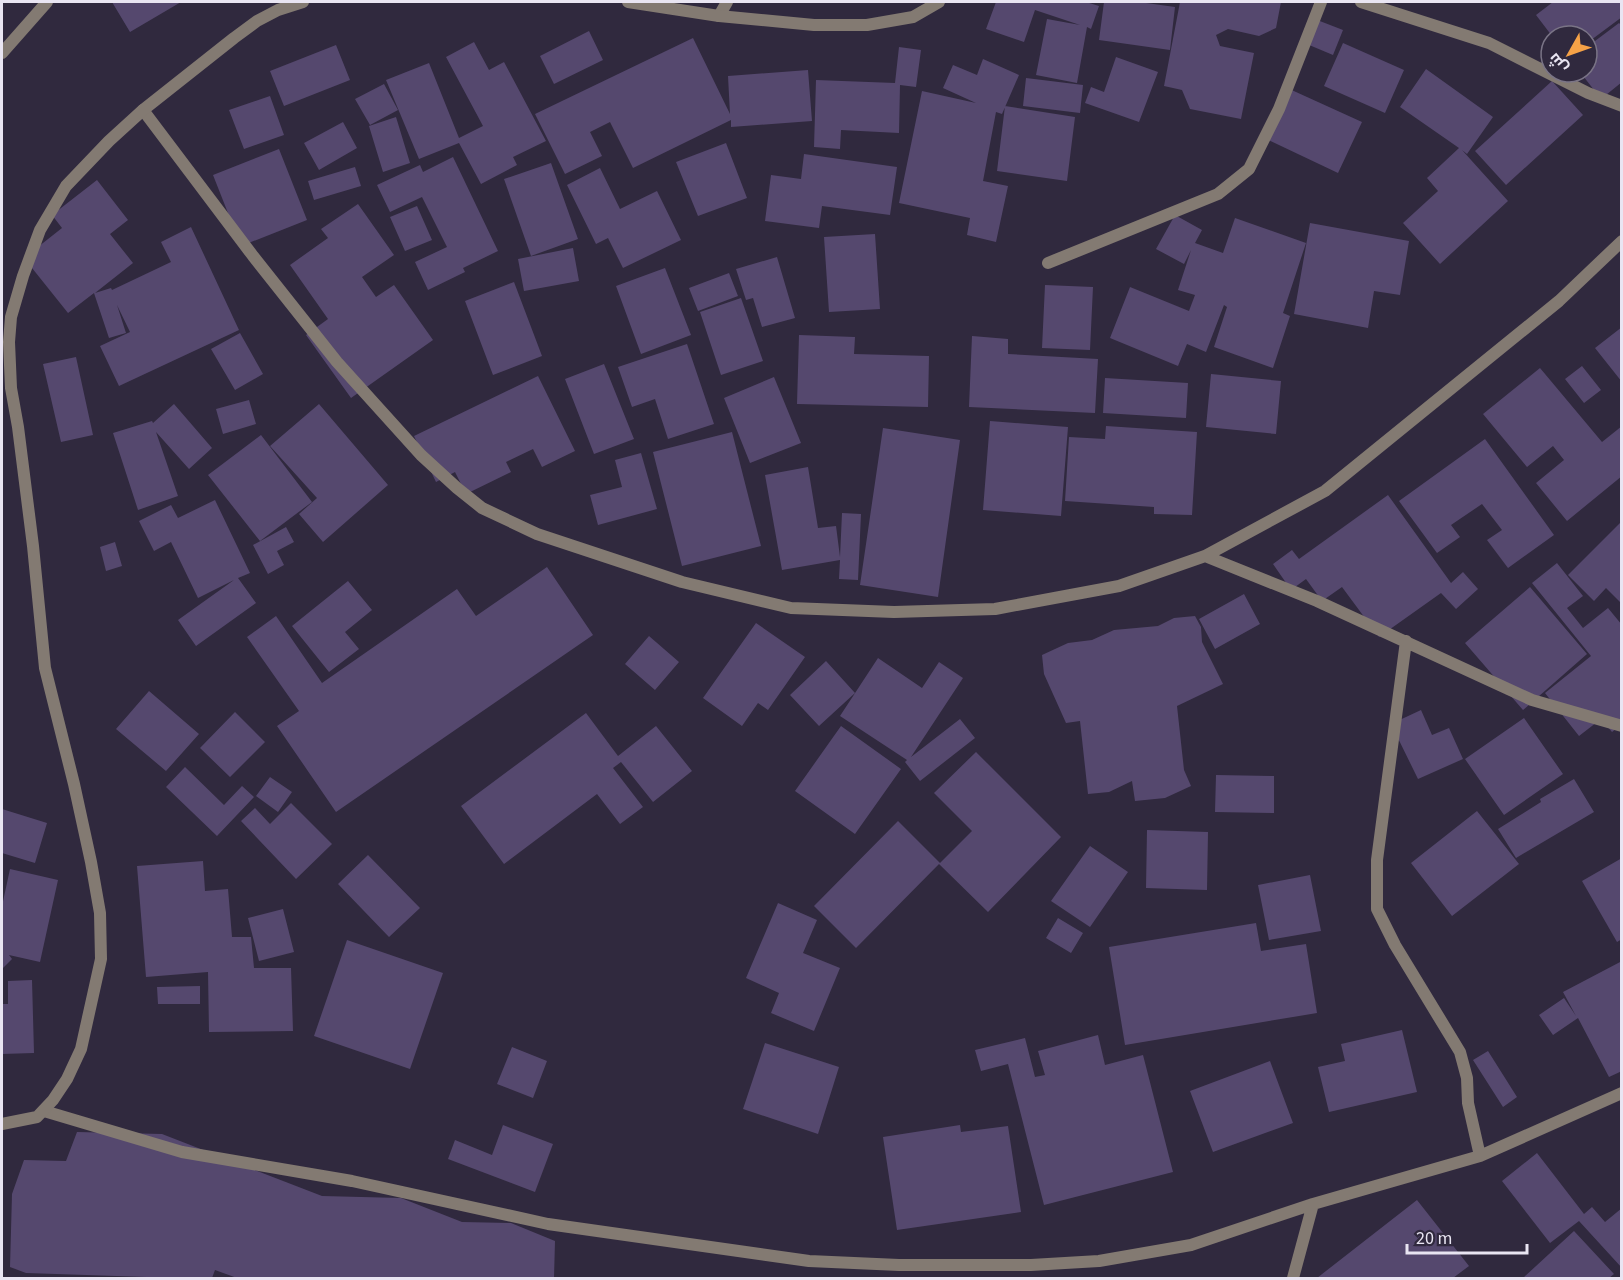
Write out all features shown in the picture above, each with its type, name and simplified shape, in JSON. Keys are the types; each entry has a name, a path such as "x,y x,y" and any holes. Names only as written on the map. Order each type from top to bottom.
{"street":[{"path":"2,53 47,2"},
{"path":"2,1124 37,1117 67,1079 81,1049 101,959 100,913 74,784 45,669 33,546 11,388 9,342 11,317 40,230 66,186 109,141 143,110 256,21 278,10 303,2"},
{"path":"628,2 719,16 814,25 867,25 913,16 939,2"},
{"path":"719,16 727,2"},
{"path":"1048,263 1218,194 1249,169 1279,109 1321,2"},
{"path":"1361,2 1489,43 1588,93 1622,106"},
{"path":"143,110 253,256 337,362 421,455 482,508 537,534 682,582 791,608 894,612 995,609 1119,586 1205,556 1325,491 1559,301 1622,241"},
{"path":"1205,556 1406,641 1532,700 1622,726"},
{"path":"1406,641 1377,860 1377,909 1401,955 1460,1052 1467,1078 1468,1103 1480,1156"},
{"path":"44,1111 182,1152 352,1181 548,1224 809,1261 963,1266 1099,1261 1191,1245 1313,1204 1480,1156 1622,1093"},
{"path":"1293,1278 1313,1204"}],"building":[{"path":"112,2 181,2 130,32"},
{"path":"996,2 1086,2 1099,6 1091,29 1087,27 1077,83 1036,75 1047,19 1080,25 1035,10 1024,42 986,29"},
{"path":"1104,2 1139,2 1175,7 1170,50 1099,40"},
{"path":"1180,2 1281,2 1276,28 1259,36 1228,29 1216,35 1220,46 1254,53 1241,119 1190,109 1182,90 1164,86"},
{"path":"1553,2 1622,2 1622,17 1599,34 1599,24 1543,24 1536,15"},
{"path":"1312,18 1343,30 1333,55 1302,42"},
{"path":"1619,23 1622,26 1622,82 1601,99 1589,84 1599,84 1599,38"},
{"path":"589,31 603,60 554,84 540,56"},
{"path":"693,38 730,114 728,76 808,70 812,121 731,127 731,120 633,168 610,122 590,132 602,156 565,174 535,114"},
{"path":"474,42 489,70 504,62 546,141 513,157 517,165 481,184 459,143 419,159 386,80 429,63 459,138 483,126 446,57"},
{"path":"1343,43 1404,70 1385,113 1324,86"},
{"path":"336,45 350,80 284,106 270,71"},
{"path":"899,47 921,50 916,87 900,85 899,133 841,130 840,149 814,147 816,80 895,83"},
{"path":"1116,57 1158,72 1139,122 1085,103 1091,87 1104,92"},
{"path":"983,59 1019,75 1002,114 996,112 983,181 1008,186 996,242 967,235 970,218 899,203 922,91 976,103 943,88 953,65 977,75"},
{"path":"1426,69 1493,117 1467,154 1462,150 1508,201 1440,264 1403,223 1438,191 1427,178 1459,148 1400,107"},
{"path":"1026,78 1083,85 1080,113 1023,106"},
{"path":"384,84 398,110 370,125 355,99"},
{"path":"1549,84 1555,84 1583,115 1506,185 1475,151"},
{"path":"1285,87 1362,122 1338,173 1262,137"},
{"path":"270,96 284,135 244,149 229,110"},
{"path":"1005,106 1075,117 1067,181 997,171"},
{"path":"396,117 410,163 383,172 369,126"},
{"path":"343,122 357,148 319,170 304,143"},
{"path":"726,143 747,198 698,216 676,162"},
{"path":"279,149 307,220 241,246 213,175"},
{"path":"804,154 897,167 890,215 822,206 819,228 765,221 771,175 801,179"},
{"path":"453,157 498,251 463,268 465,272 428,290 415,262 447,247 422,197 390,212 377,185 420,165 423,172"},
{"path":"551,163 578,239 531,256 504,179"},
{"path":"355,167 361,186 314,200 308,181"},
{"path":"600,168 620,209 657,191 681,240 623,268 608,238 596,244 567,185"},
{"path":"97,180 128,220 110,234 133,263 95,293 111,288 112,290 171,262 161,242 191,227 239,330 119,386 100,346 130,332 117,305 126,333 109,338 94,293 68,313 24,258 62,228 52,215"},
{"path":"358,204 394,255 362,277 376,297 394,285 433,340 351,398 306,335 328,319 290,265 328,238 321,229"},
{"path":"417,206 432,240 405,251 390,217"},
{"path":"1175,215 1202,230 1195,243 1223,253 1235,218 1306,243 1283,313 1290,316 1273,368 1214,347 1227,307 1224,305 1206,352 1187,344 1178,366 1110,338 1130,287 1189,311 1195,295 1178,290 1191,250 1184,264 1156,249"},
{"path":"1310,223 1409,241 1400,295 1374,291 1368,328 1294,314"},
{"path":"875,234 880,309 829,312 824,237"},
{"path":"573,248 579,281 524,291 518,259"},
{"path":"777,257 795,318 762,327 753,298 746,300 736,269"},
{"path":"665,268 691,335 641,354 616,286"},
{"path":"729,273 738,296 698,311 689,288"},
{"path":"514,282 542,356 493,375 465,301"},
{"path":"1045,285 1093,287 1090,350 1042,348"},
{"path":"741,298 763,361 721,375 700,312"},
{"path":"1622,327 1622,382 1595,348"},
{"path":"240,333 263,374 235,390 211,349"},
{"path":"799,335 855,337 854,354 929,356 928,407 797,404"},
{"path":"972,336 1008,339 1008,354 1098,359 1095,413 969,407"},
{"path":"687,344 714,424 668,439 655,399 632,407 618,367"},
{"path":"76,357 93,435 61,442 43,364"},
{"path":"604,364 634,439 594,454 565,379"},
{"path":"1582,366 1601,390 1584,403 1565,379"},
{"path":"1540,368 1602,442 1622,426 1622,476 1567,521 1536,483 1564,460 1553,446 1527,467 1483,414"},
{"path":"1211,374 1281,381 1276,434 1206,427"},
{"path":"538,376 575,451 542,467 533,449 506,462 511,472 466,494 455,472 436,482 414,436"},
{"path":"774,377 801,443 750,463 724,398"},
{"path":"1105,378 1188,383 1186,418 1103,413"},
{"path":"249,400 256,424 223,434 216,409"},
{"path":"174,404 212,448 189,469 156,432 178,496 138,510 113,433 152,421 153,423"},
{"path":"319,404 388,485 323,542 299,514 317,498 270,446"},
{"path":"990,421 1068,427 1061,516 983,510"},
{"path":"1106,426 1197,432 1192,515 1154,514 1154,507 1065,501 1069,437 1105,439"},
{"path":"883,428 960,440 938,597 860,585"},
{"path":"732,432 761,546 682,566 653,452"},
{"path":"261,435 312,502 260,541 208,475"},
{"path":"1485,439 1554,535 1508,568 1487,540 1502,530 1482,504 1451,525 1460,537 1437,553 1399,501"},
{"path":"641,453 657,509 598,525 590,495 622,487 615,460"},
{"path":"808,467 818,528 836,526 840,557 842,513 861,514 858,580 839,579 840,560 782,570 765,475"},
{"path":"1388,495 1451,583 1463,572 1478,589 1456,609 1441,593 1379,637 1342,587 1322,601 1306,579 1291,590 1273,564 1292,550 1299,559"},
{"path":"215,500 250,573 238,578 256,603 196,646 178,620 234,580 198,598 171,542 154,551 139,521 171,505 178,518"},
{"path":"1622,521 1622,604 1606,588 1594,601 1568,575"},
{"path":"286,527 294,542 277,551 284,565 268,574 253,545"},
{"path":"115,542 122,566 106,571 100,547"},
{"path":"1557,563 1583,596 1567,608 1583,628 1608,608 1622,625 1622,724 1612,732 1601,719 1579,736 1545,693 1591,656 1532,583"},
{"path":"547,567 593,635 336,812 277,726 299,711 247,637 276,616 322,683 457,589 476,616"},
{"path":"348,581 372,610 345,632 359,649 329,672 292,626"},
{"path":"1530,587 1587,654 1523,710 1465,643"},
{"path":"1244,594 1260,624 1215,649 1199,619"},
{"path":"1195,616 1201,627 1202,642 1223,684 1177,706 1184,770 1191,786 1165,798 1135,801 1132,781 1109,792 1088,794 1080,721 1066,723 1044,674 1042,655 1068,643 1092,640 1114,630 1158,626 1174,618"},
{"path":"756,623 805,657 768,710 758,703 742,726 703,698"},
{"path":"649,636 679,662 655,690 625,664"},
{"path":"878,658 922,688 939,662 963,678 911,757 960,719 975,738 920,781 905,762 907,760 840,716"},
{"path":"826,661 855,693 819,726 790,695"},
{"path":"149,691 199,734 166,771 116,729"},
{"path":"1421,710 1432,735 1449,728 1463,759 1418,779 1391,724"},
{"path":"235,712 265,742 230,777 200,748"},
{"path":"586,713 618,756 656,726 692,771 653,802 621,762 613,768 643,807 620,824 597,794 504,864 461,806"},
{"path":"1524,718 1563,774 1504,815 1465,759"},
{"path":"841,726 901,769 855,834 795,791"},
{"path":"976,752 1061,837 988,912 939,864 972,831 934,793"},
{"path":"185,767 224,805 242,786 254,797 217,836 166,787"},
{"path":"1216,775 1274,776 1274,813 1215,812"},
{"path":"270,777 292,792 278,812 256,796"},
{"path":"1574,779 1594,812 1516,858 1498,829 1541,802 1540,799"},
{"path":"291,803 332,844 296,879 241,821 255,808 270,824"},
{"path":"2,809 47,823 35,863 2,853"},
{"path":"1477,811 1519,864 1452,916 1411,863"},
{"path":"898,821 940,863 856,948 814,906"},
{"path":"1147,830 1208,832 1207,890 1146,888"},
{"path":"1090,846 1128,872 1090,927 1051,901"},
{"path":"368,855 420,908 389,937 338,884"},
{"path":"1622,858 1622,939 1617,942 1582,881"},
{"path":"203,861 205,891 228,889 232,937 251,937 254,968 291,968 293,1031 209,1032 208,972 146,977 137,866"},
{"path":"10,869 58,880 40,962 9,955 12,959 2,969 2,906"},
{"path":"1310,875 1321,931 1269,940 1258,885"},
{"path":"778,903 817,920 803,953 840,968 814,1031 771,1013 779,993 746,978"},
{"path":"283,909 294,952 259,961 248,918"},
{"path":"1058,918 1083,933 1071,953 1046,938"},
{"path":"1256,923 1261,951 1306,944 1317,1013 1125,1045 1109,947"},
{"path":"347,940 443,973 410,1069 314,1036"},
{"path":"1622,961 1622,1071 1609,1077 1578,1018 1553,1035 1539,1015 1564,998 1576,1016 1563,992"},
{"path":"32,980 34,1053 2,1054 2,1004 8,1004 8,981"},
{"path":"200,986 200,1004 158,1004 157,987"},
{"path":"1402,1030 1417,1092 1329,1112 1318,1067 1345,1061 1341,1044"},
{"path":"1098,1035 1105,1065 1143,1055 1173,1172 1044,1205 1008,1064 981,1071 975,1050 1025,1038 1035,1077 1045,1075 1038,1051"},
{"path":"765,1043 839,1067 818,1134 743,1109"},
{"path":"512,1047 547,1061 533,1098 497,1084"},
{"path":"1488,1051 1517,1097 1503,1107 1473,1060"},
{"path":"1270,1061 1293,1123 1213,1152 1190,1091"},
{"path":"503,1125 553,1144 535,1192 448,1159 455,1140 492,1155"},
{"path":"960,1125 961,1132 1008,1126 1021,1212 897,1230 883,1137"},
{"path":"77,1132 162,1134 322,1196 401,1198 462,1222 511,1223 555,1241 554,1278 237,1278 215,1270 212,1278 176,1278 26,1273 10,1267 12,1194 24,1160 66,1161"},
{"path":"1537,1153 1584,1214 1592,1207 1605,1222 1622,1208 1622,1268 1579,1221 1550,1243 1502,1181"},
{"path":"1417,1200 1469,1266 1453,1278 1317,1278"},
{"path":"1574,1231 1614,1274 1609,1278 1523,1278"}]}
